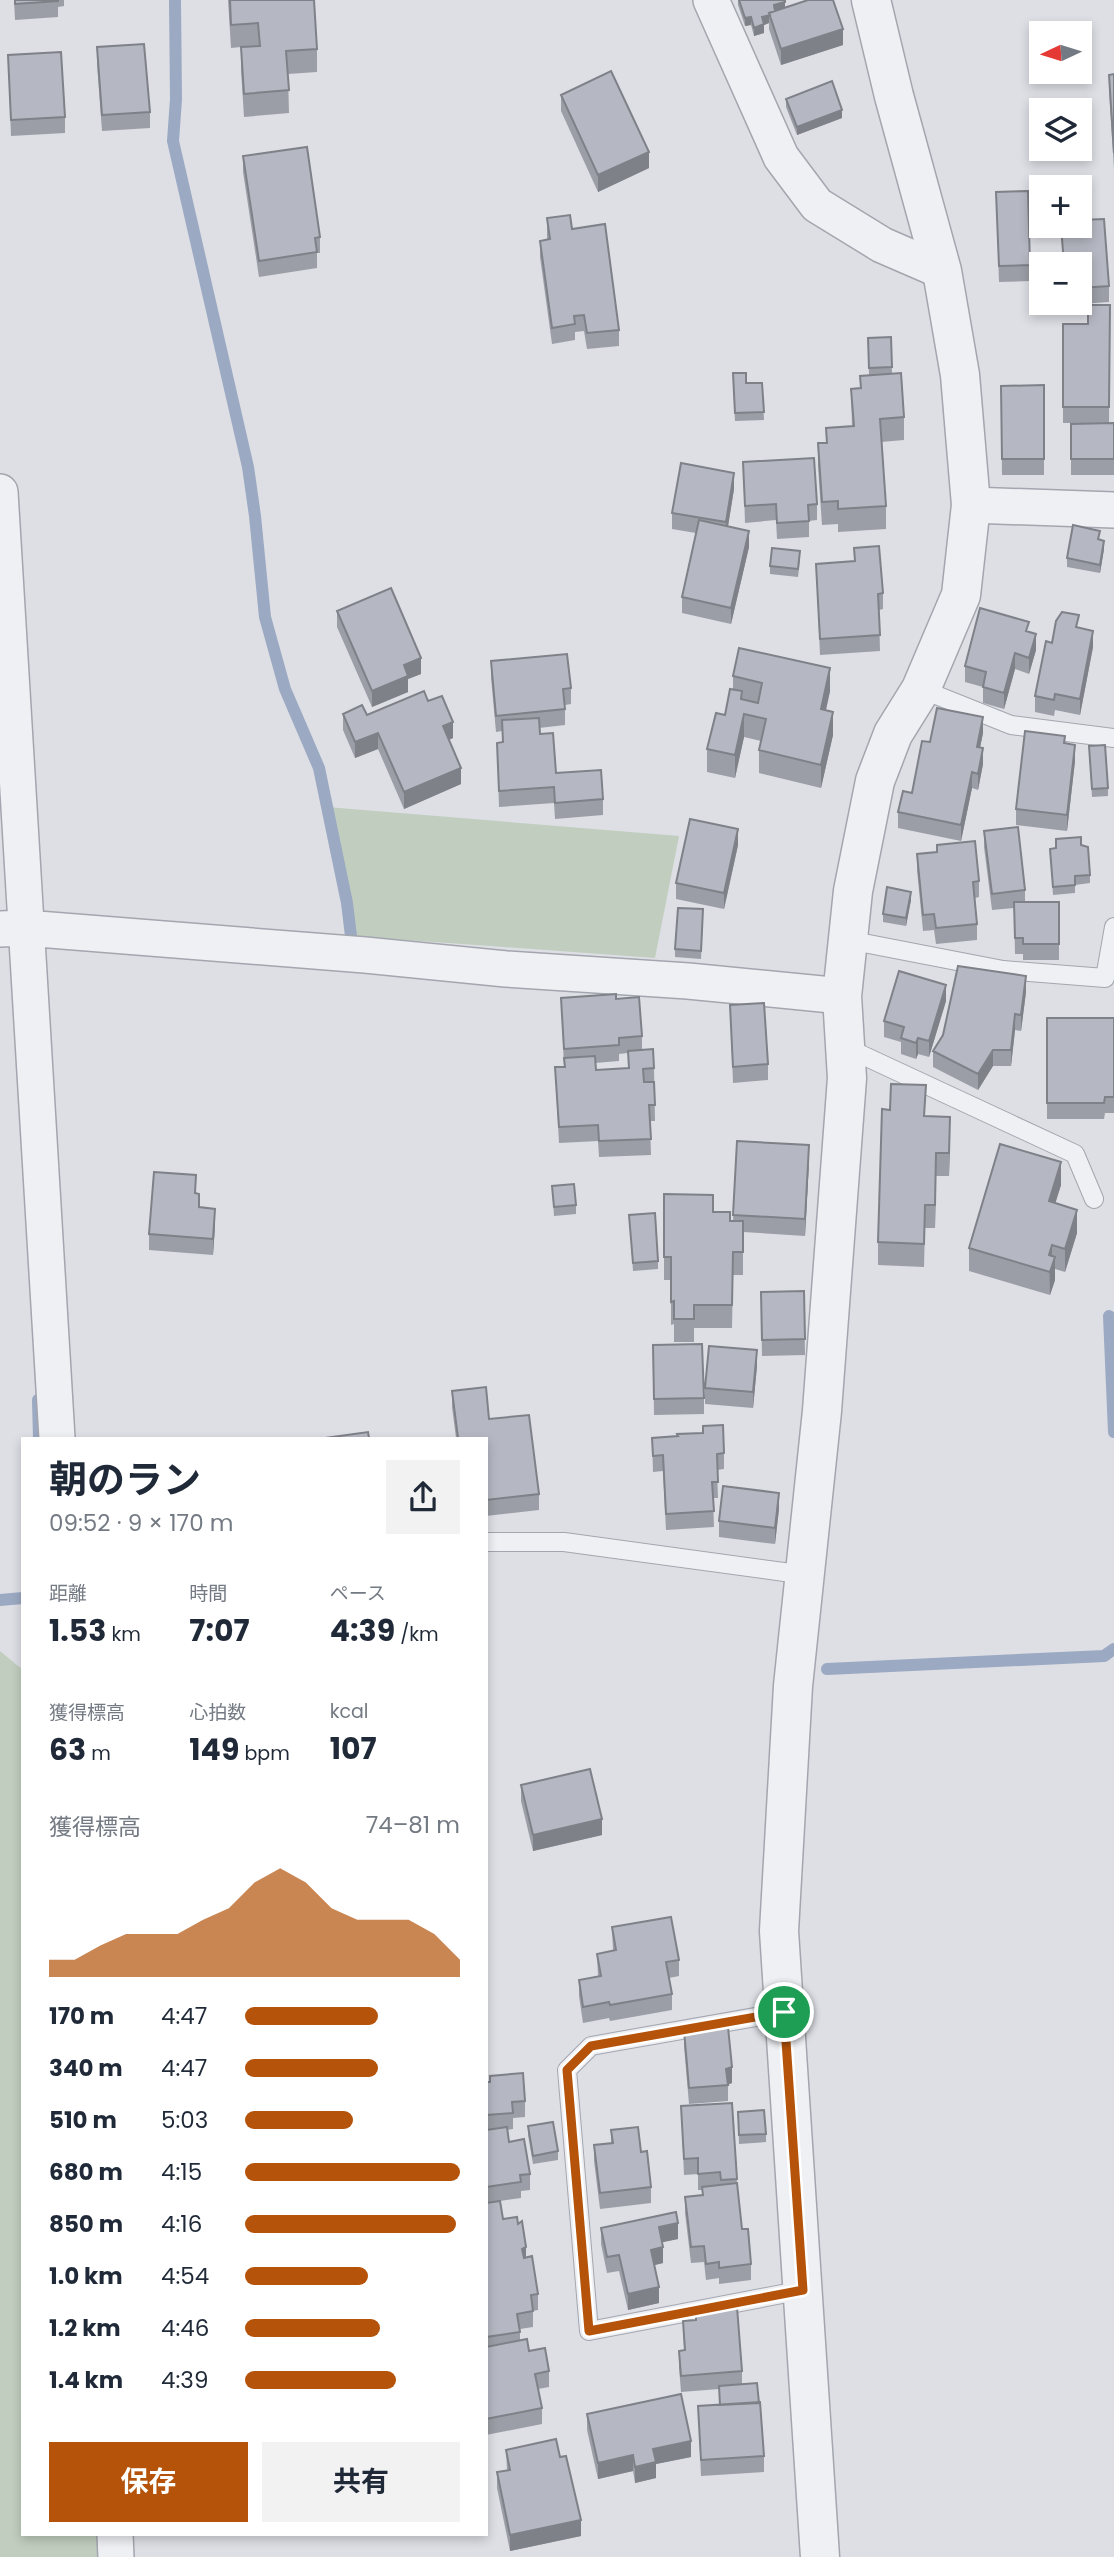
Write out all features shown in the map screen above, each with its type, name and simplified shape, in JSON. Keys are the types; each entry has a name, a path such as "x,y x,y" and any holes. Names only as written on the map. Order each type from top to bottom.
{"street":[{"path":"711,0 781,156 817,205 882,245 942,271"},
{"path":"820,2557 779,1931 793,1686 822,1411 847,1078 842,996 862,836 875,781 893,734 921,690 961,595 971,505 960,375 942,271 894,96 872,0"},
{"path":"0,492 12,929 57,1437"},
{"path":"971,505 1114,510"},
{"path":"12,929 842,996"},
{"path":"115,2536 116,2557"}],"lane":[{"path":"921,690 1011,726 1114,738"},
{"path":"848,940 1003,970 1105,978 1114,927"},
{"path":"845,1047 1075,1154 1094,1199"},
{"path":"488,1542 564,1542 806,1575"},
{"path":"784,2012 591,2046 567,2070 589,2331 803,2290"}],"green space":[{"path":"327,807 679,836 655,958 351,936 347,903"},
{"path":"0,1651 21,1668 21,2536 104,2536 105,2557 0,2557"}],"building":[{"path":"15,0 58,0 58,1 15,4"},
{"path":"230,0 314,0 317,49 286,51 289,90 244,94 241,47 260,46 258,23 231,25"},
{"path":"739,0 785,2 774,5 775,11 762,17 764,24 754,28 751,17 745,18"},
{"path":"808,0 833,0 843,29 781,49 769,13"},
{"path":"144,44 150,112 102,115 97,47"},
{"path":"61,52 65,117 11,120 8,55"},
{"path":"611,71 649,152 598,175 561,95"},
{"path":"1114,74 1114,153 1109,75"},
{"path":"832,81 842,110 797,127 786,99"},
{"path":"307,147 320,237 315,238 317,252 259,261 243,156"},
{"path":"1028,191 1029,265 999,266 996,192"},
{"path":"570,215 572,229 605,224 619,330 587,333 584,315 574,316 575,324 552,328 540,241 550,239 547,218"},
{"path":"1104,219 1109,286 1092,287 1092,252 1063,252 1062,238 1092,238 1092,220"},
{"path":"1092,305 1110,305 1109,407 1063,407 1063,324 1088,324"},
{"path":"891,337 892,367 869,368 868,338"},
{"path":"733,373 746,373 746,383 762,383 764,412 735,413"},
{"path":"901,373 904,417 880,419 886,506 838,509 838,501 822,502 818,443 827,443 826,428 854,426 851,389 861,388 860,376"},
{"path":"1044,385 1044,459 1002,459 1001,386"},
{"path":"1114,423 1114,459 1071,459 1071,424"},
{"path":"814,458 817,504 808,505 809,521 777,523 776,504 745,506 743,462"},
{"path":"681,463 734,473 726,522 672,513"},
{"path":"699,520 749,531 731,608 682,597"},
{"path":"1073,525 1100,531 1098,539 1104,541 1100,565 1067,558"},
{"path":"879,546 883,593 878,594 880,635 820,639 816,564 855,561 854,548"},
{"path":"772,548 800,551 798,569 770,566"},
{"path":"391,588 421,658 404,665 408,676 372,691 337,611"},
{"path":"980,608 1029,622 1026,631 1036,634 1029,658 1015,653 1004,693 983,687 986,672 965,666"},
{"path":"1062,612 1079,615 1076,627 1093,631 1080,699 1055,694 1054,700 1035,696 1046,641 1052,643 1056,621"},
{"path":"739,648 830,668 821,709 833,712 821,765 759,750 766,719 744,714 735,755 707,749 716,713 725,715 730,689 742,691 741,699 758,703 762,683 733,676"},
{"path":"567,654 571,688 563,689 565,709 496,716 491,661"},
{"path":"424,691 428,701 442,696 453,722 443,726 461,768 404,792 378,733 355,742 343,714 362,705 367,715"},
{"path":"937,708 983,717 977,747 983,748 978,774 972,772 961,825 898,812 903,791 912,793 922,741 930,742"},
{"path":"539,718 540,734 553,733 556,773 601,770 603,799 555,803 554,787 499,791 497,743 503,742 502,720"},
{"path":"1025,731 1065,736 1064,743 1075,745 1067,815 1016,809"},
{"path":"1105,745 1108,788 1092,789 1089,746"},
{"path":"690,819 738,829 724,893 676,883"},
{"path":"1018,827 1025,890 992,894 984,831"},
{"path":"1081,837 1081,845 1088,847 1090,875 1075,876 1075,885 1053,887 1050,849 1056,848 1056,839"},
{"path":"975,841 979,881 973,882 977,924 936,928 934,914 923,915 917,854 937,852 937,845"},
{"path":"887,887 911,892 906,918 883,914"},
{"path":"1014,902 1059,902 1059,944 1023,944 1023,938 1015,938"},
{"path":"678,908 703,909 701,951 675,949"},
{"path":"958,966 1026,976 1021,1015 1015,1014 1011,1050 993,1050 978,1074 933,1051 943,1035"},
{"path":"899,971 946,985 929,1041 918,1038 916,1043 901,1038 904,1027 884,1021"},
{"path":"616,994 616,999 639,997 642,1036 619,1038 619,1045 564,1049 561,998"},
{"path":"764,1003 768,1064 733,1067 730,1005"},
{"path":"1047,1018 1114,1018 1114,1097 1105,1097 1104,1103 1047,1103"},
{"path":"653,1049 654,1068 643,1069 644,1082 654,1082 655,1105 649,1105 651,1139 599,1141 598,1125 559,1127 555,1067 565,1067 564,1058 595,1056 596,1070 629,1068 628,1051"},
{"path":"891,1084 926,1085 924,1116 950,1117 949,1153 936,1153 935,1205 925,1205 924,1244 878,1242 882,1109 890,1110"},
{"path":"737,1141 809,1145 805,1219 733,1215"},
{"path":"1000,1144 1061,1162 1049,1201 1077,1210 1065,1249 1052,1245 1049,1255 1055,1257 1050,1272 969,1248"},
{"path":"154,1172 196,1175 195,1193 199,1194 199,1207 215,1209 213,1239 149,1234"},
{"path":"574,1184 576,1205 554,1207 552,1186"},
{"path":"664,1194 713,1195 713,1212 730,1212 730,1221 743,1221 743,1252 733,1252 732,1305 694,1305 694,1319 674,1319 674,1301 671,1302 671,1257 664,1257"},
{"path":"655,1213 658,1261 633,1263 629,1215"},
{"path":"804,1291 805,1339 762,1340 761,1292"},
{"path":"702,1344 704,1398 654,1399 653,1345"},
{"path":"709,1346 757,1350 753,1392 705,1388"},
{"path":"486,1387 489,1419 529,1415 539,1494 488,1500 488,1437 458,1437 452,1391"},
{"path":"723,1425 724,1453 717,1454 718,1482 712,1482 714,1511 666,1514 663,1455 653,1456 652,1438 703,1433 703,1426"},
{"path":"368,1432 369,1437 332,1437"},
{"path":"723,1486 779,1493 775,1528 719,1521"},
{"path":"590,1769 602,1819 533,1835 521,1785"},
{"path":"671,1917 679,1960 666,1962 672,1994 583,2007 579,1980 601,1976 597,1954 616,1950 612,1927"},
{"path":"728,2027 732,2067 726,2069 728,2085 689,2088 684,2030"},
{"path":"523,2073 525,2101 512,2102 513,2113 488,2115 490,2076"},
{"path":"732,2103 737,2179 721,2180 720,2172 698,2174 698,2158 684,2159 681,2106"},
{"path":"764,2110 766,2134 739,2135 738,2112"},
{"path":"553,2122 558,2151 533,2156 528,2126"},
{"path":"507,2127 509,2142 524,2139 530,2174 520,2175 521,2182 488,2187 488,2130"},
{"path":"638,2127 641,2152 647,2151 651,2187 600,2193 594,2145 613,2143 611,2130"},
{"path":"737,2183 742,2229 748,2229 751,2264 719,2268 719,2262 706,2264 704,2246 691,2247 685,2197 703,2195 702,2187"},
{"path":"500,2201 503,2219 517,2217 518,2224 522,2221 526,2247 522,2249 524,2258 532,2256 538,2294 531,2295 533,2311 517,2314 520,2332 488,2337 488,2203"},
{"path":"676,2212 678,2223 659,2227 663,2247 651,2250 659,2287 628,2294 619,2255 607,2257 601,2228"},
{"path":"737,2307 742,2371 681,2376 679,2351 685,2350 683,2321 696,2320 696,2310"},
{"path":"527,2339 529,2351 545,2348 549,2371 535,2374 542,2408 488,2419 488,2347"},
{"path":"757,2383 759,2403 720,2405 719,2386"},
{"path":"681,2394 691,2441 653,2449 656,2462 635,2467 633,2455 598,2463 587,2414"},
{"path":"760,2402 764,2456 701,2460 698,2406"},
{"path":"556,2439 560,2457 566,2456 581,2520 510,2535 497,2472 510,2470 506,2450"}],"waterway":[{"path":"175,0 176,99 173,141 248,467 265,617 285,689 319,768 347,903 351,936"},
{"path":"1109,1316 1114,1432"},
{"path":"38,1400 39,1437"},
{"path":"0,1600 21,1598"},
{"path":"827,1669 1104,1656 1114,1649"}],"route":[{"path":"784,2012 803,2290 589,2331 567,2070 591,2046 784,2012"}]}
